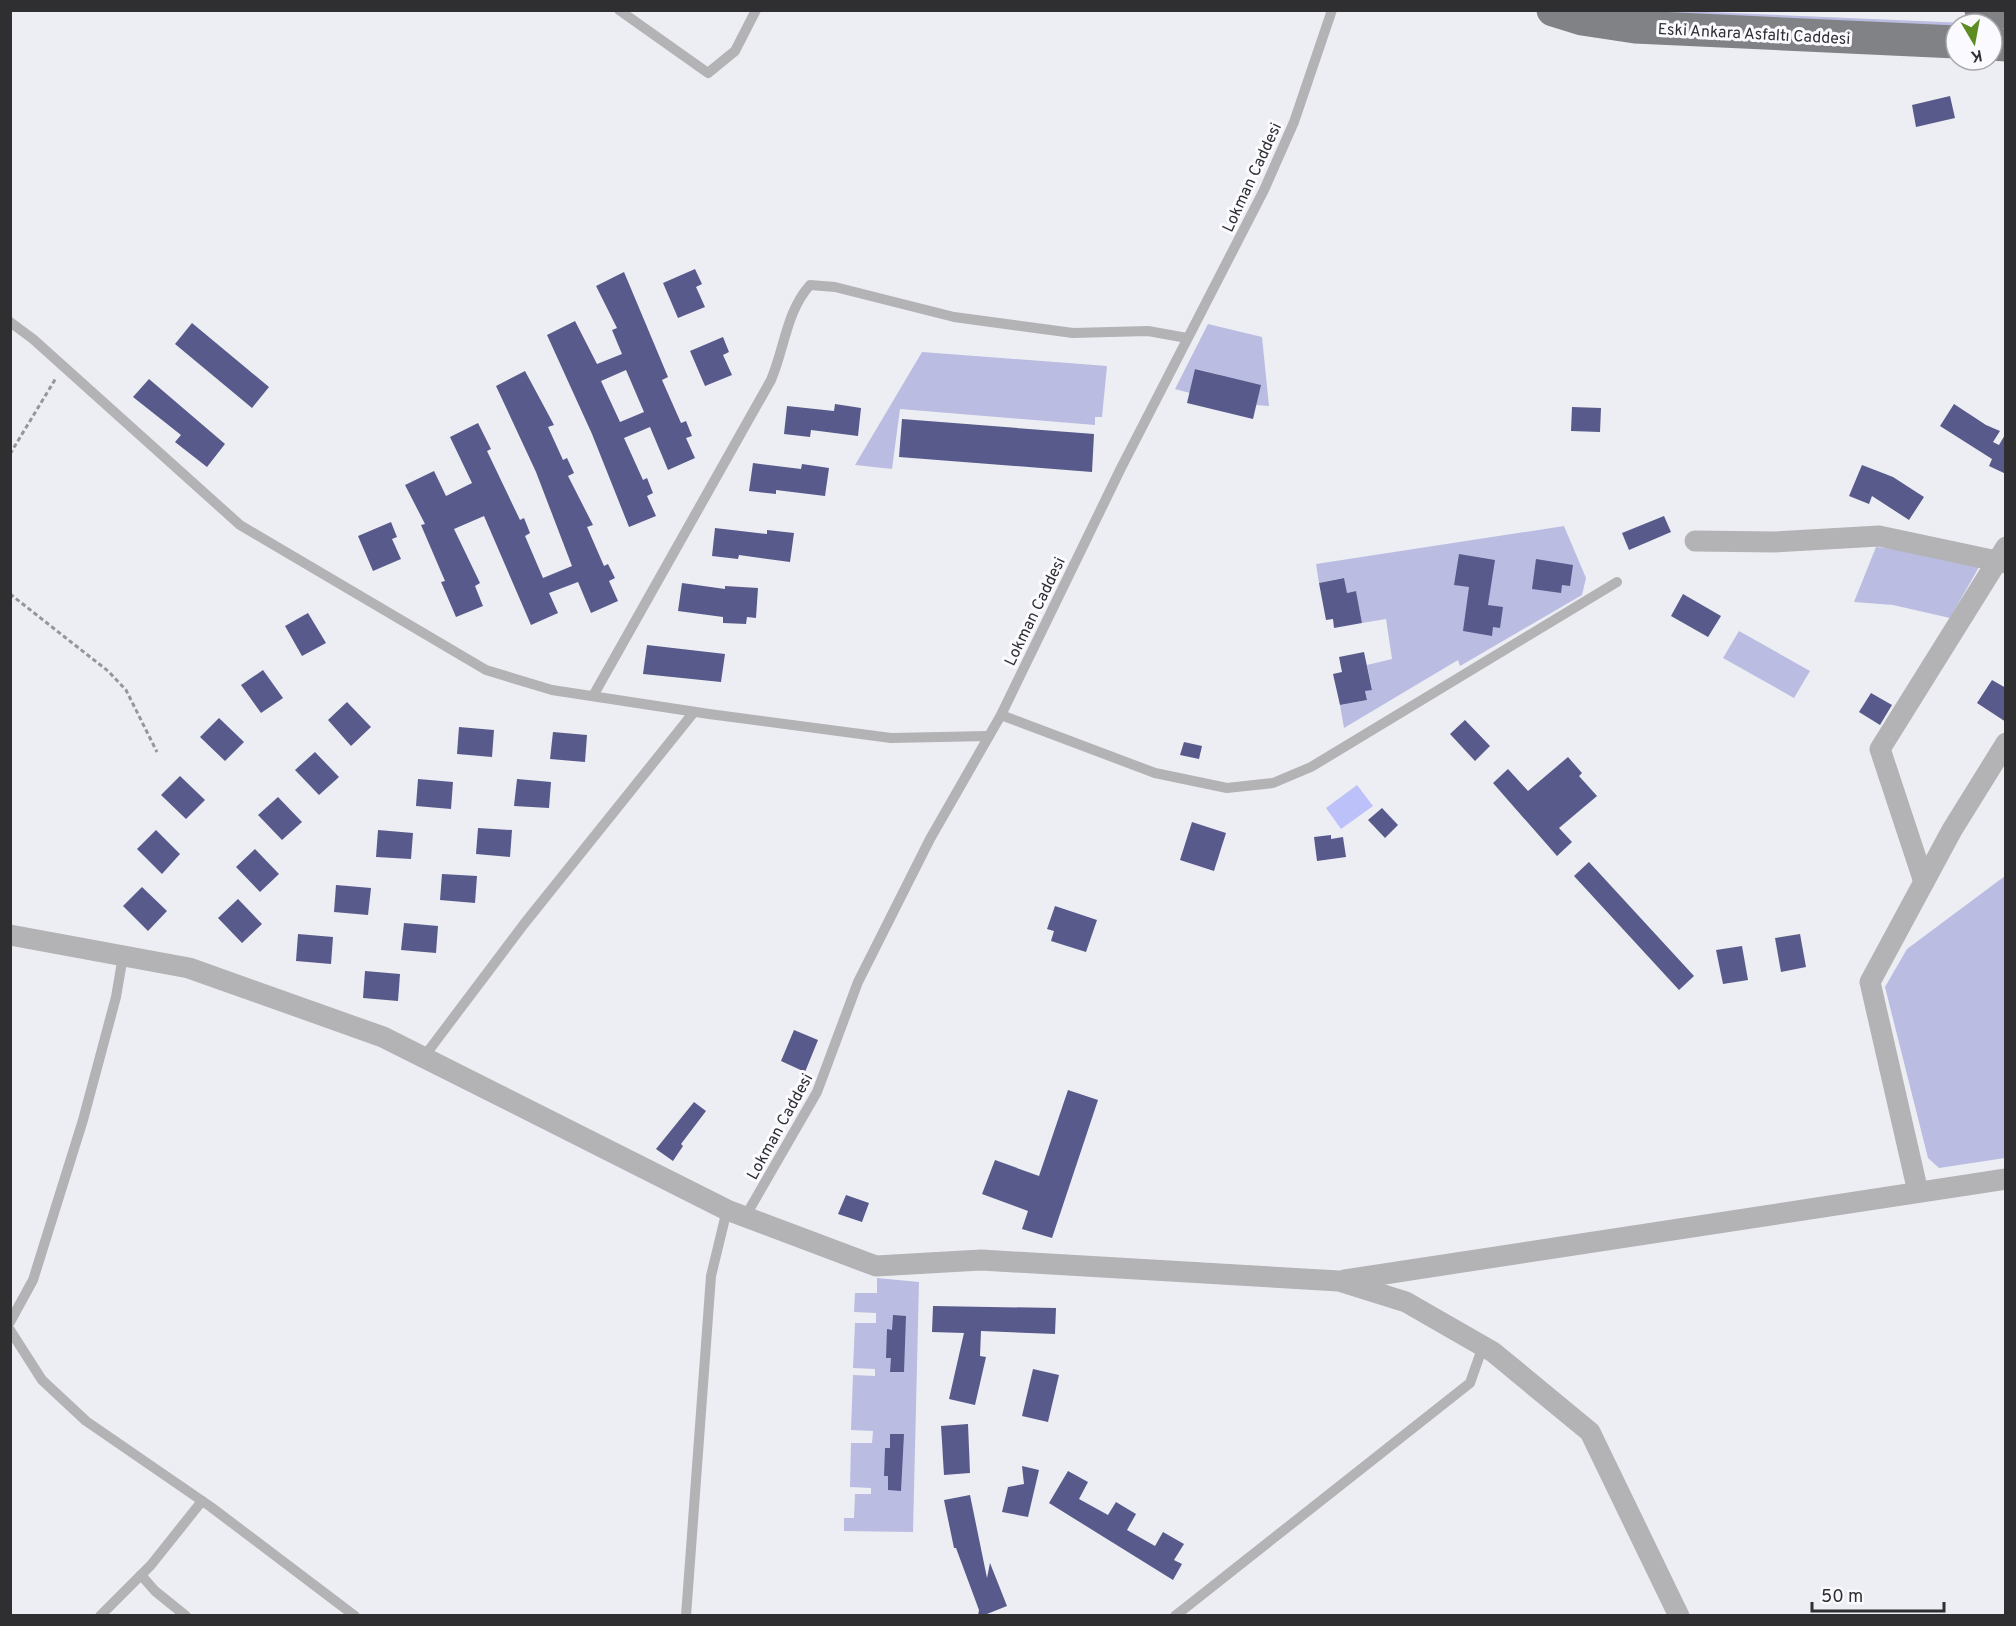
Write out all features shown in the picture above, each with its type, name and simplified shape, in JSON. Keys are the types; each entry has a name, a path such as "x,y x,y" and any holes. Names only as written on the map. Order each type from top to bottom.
{"main road":[{"name":"Eski Ankara Asfaltı Caddesi","path":"1553,10 1582,19 1635,27 1944,41"},
{"path":"1981,10 2006,12"}],"street":[{"path":"1695,541 1775,542 1879,536 2003,556 1881,749 1924,882"},
{"path":"1918,1192 1870,982 1924,882 2006,742"},
{"path":"10,935 189,968 383,1037 736,1213 876,1266 981,1260 1339,1281 2006,1179"},
{"path":"1339,1281 1406,1302 1483,1346 1590,1432 1679,1616"}],"lane":[{"path":"619,10 708,73 735,51 756,10"},
{"name":"Lokman Caddesi","path":"686,1616 711,1276 736,1213 818,1092 858,982 930,839 1001,715 1187,338 1269,180 1294,122 1332,10"},
{"path":"593,696 771,380 779,360 785,329 798,300 810,285 834,287 954,318 1073,333 1148,331 1187,338"},
{"path":"10,322 63,366 240,525 486,670 552,690 694,712 891,738 989,736"},
{"path":"1001,715 1155,772 1227,788 1273,783 1311,767 1617,582"},
{"path":"423,1058 524,924 694,712"},
{"path":"10,1322 33,1280 83,1120 116,997 123,956"},
{"path":"10,1330 42,1380 86,1421 202,1501 355,1616"},
{"path":"1175,1616 1470,1383 1483,1346"},
{"path":"100,1616 187,1524 202,1501"},
{"path":"141,1575 155,1591 186,1616"}],"path":[{"path":"10,454 63,366"},
{"path":"10,594 108,671 126,690 157,752"}],"shaded area":[{"path":"1662,10 1944,22 1944,31 1591,11"},
{"path":"1208,324 1262,337 1269,406 1256,405 1260,385 1235,379 1216,396 1220,375 1196,369 1190,393 1175,389"},
{"path":"922,352 1107,366 1102,417 1095,417 1095,425 900,409 892,469 855,465"},
{"path":"1564,526 1586,578 1582,595 1460,666 1458,660 1344,728 1340,705 1367,700 1365,691 1372,689 1367,665 1392,659 1386,619 1362,623 1356,591 1347,593 1343,578 1319,583 1316,564"},
{"path":"1876,547 1919,552 1979,567 1950,618 1893,605 1854,602"},
{"path":"1739,631 1810,671 1794,698 1723,658"},
{"path":"1357,785 1373,806 1341,829 1326,808"},
{"path":"2005,876 2005,1158 1939,1168 1928,1158 1885,987 1907,949"},
{"path":"877,1278 919,1282 913,1532 844,1531 844,1518 854,1518 855,1494 871,1494 871,1488 850,1487 851,1443 872,1443 873,1431 851,1430 853,1375 875,1376 875,1369 853,1368 855,1323 876,1323 876,1313 854,1312 855,1293 877,1293"}],"building":[{"path":"1950,96 1955,118 1916,127 1912,105"},
{"path":"695,269 702,284 696,287 705,307 678,318 663,283"},
{"path":"624,272 668,377 662,380 681,423 686,421 692,436 686,438 695,458 668,470 650,427 624,438 643,480 647,478 653,493 647,496 656,516 629,527 592,434 547,335 575,321 597,364 622,354 612,330 617,328 596,286","holes":["626,370 644,412 620,422 601,381"]},
{"path":"192,323 269,387 252,408 175,344"},
{"path":"723,337 729,352 723,355 732,375 705,386 690,351"},
{"path":"1195,369 1261,385 1253,419 1187,403"},
{"path":"525,371 554,425 548,427 563,460 567,458 574,473 568,476 593,525 587,527 604,566 608,564 615,578 609,581 618,601 591,613 578,582 549,593 558,613 531,625 484,516 454,529 480,583 475,586 483,606 456,617 441,582 445,581 421,525 425,524 405,485 434,471 446,496 472,483 450,437 478,423 491,449 487,451 520,520 524,518 530,533 525,536 543,578 572,566 536,472 496,386"},
{"path":"149,379 225,444 207,467 175,442 181,435 133,397"},
{"path":"835,404 861,408 858,436 811,430 810,437 784,434 787,406 834,411"},
{"path":"1954,404 1986,425 2000,431 1993,442 1999,445 2006,433 2006,474 1989,466 1992,459 1940,426"},
{"path":"1572,407 1601,408 1600,432 1571,431"},
{"path":"902,419 1094,434 1092,472 899,457"},
{"path":"753,463 801,469 802,464 829,468 825,496 776,490 776,494 749,491"},
{"path":"1862,465 1893,477 1924,497 1909,520 1872,496 1869,504 1849,496"},
{"path":"1664,516 1671,532 1629,550 1622,533"},
{"path":"391,522 397,537 392,539 401,559 373,571 358,536"},
{"path":"715,528 767,534 767,530 794,533 790,562 739,555 738,559 712,556"},
{"path":"1459,554 1495,560 1488,605 1503,607 1500,628 1493,627 1492,636 1463,631 1469,587 1454,585"},
{"path":"1536,559 1573,565 1570,586 1562,585 1561,593 1532,589"},
{"path":"1344,578 1347,593 1356,591 1362,623 1334,628 1333,619 1326,620 1319,583"},
{"path":"682,583 725,589 725,586 758,588 756,618 747,617 746,624 723,623 723,617 678,611"},
{"path":"1683,594 1721,616 1708,637 1671,616"},
{"path":"308,613 326,643 302,656 285,626"},
{"path":"647,645 725,654 721,682 643,674"},
{"path":"1364,652 1372,690 1365,691 1367,700 1340,705 1333,674 1342,672 1339,657"},
{"path":"263,670 283,698 261,713 241,685"},
{"path":"1992,680 2006,688 2006,722 1977,703"},
{"path":"1871,693 1892,705 1880,725 1859,712"},
{"path":"347,702 371,727 351,746 328,720"},
{"path":"219,718 244,742 225,761 200,737"},
{"path":"1465,720 1490,746 1475,761 1450,734"},
{"path":"459,727 494,730 492,757 457,754"},
{"path":"553,732 587,735 585,762 550,759"},
{"path":"1184,742 1202,746 1199,759 1180,755"},
{"path":"315,752 339,777 319,795 295,770"},
{"path":"1568,757 1582,773 1579,776 1597,796 1559,828 1572,842 1557,856 1493,783 1508,769 1528,791"},
{"path":"180,776 205,800 186,819 161,795"},
{"path":"418,779 453,782 451,809 416,806"},
{"path":"517,779 551,782 549,808 514,806"},
{"path":"278,797 302,822 282,840 258,815"},
{"path":"1382,808 1398,825 1385,838 1368,820"},
{"path":"1192,822 1226,833 1214,871 1180,860"},
{"path":"478,828 512,830 510,857 476,854"},
{"path":"156,830 180,854 162,874 137,849"},
{"path":"378,830 413,833 411,859 376,857"},
{"path":"1331,835 1331,839 1343,837 1346,857 1317,861 1314,837"},
{"path":"255,849 279,874 260,892 236,867"},
{"path":"1589,862 1694,976 1679,990 1574,876"},
{"path":"442,874 477,876 475,903 440,900"},
{"path":"336,885 371,888 368,915 334,912"},
{"path":"142,887 167,911 148,931 123,906"},
{"path":"238,899 262,924 242,943 218,918"},
{"path":"1055,906 1097,920 1086,952 1051,941 1054,931 1047,929"},
{"path":"404,923 438,926 436,953 401,950"},
{"path":"298,934 333,937 331,964 296,961"},
{"path":"1800,934 1806,967 1781,972 1775,938"},
{"path":"1742,946 1748,980 1723,984 1716,950"},
{"path":"365,971 400,974 398,1001 363,998"},
{"path":"794,1030 818,1040 805,1072 781,1061"},
{"path":"1068,1090 1098,1100 1052,1238 1022,1229 1028,1211 982,1194 995,1160 1039,1176"},
{"path":"694,1102 706,1111 681,1144 683,1146 673,1161 656,1149"},
{"path":"846,1195 869,1203 862,1222 838,1214"},
{"path":"933,1306 1056,1308 1055,1334 981,1331 980,1356 986,1357 975,1405 949,1399 964,1333 932,1332"},
{"path":"893,1315 906,1316 904,1372 890,1372 891,1358 886,1358 887,1329 892,1330"},
{"path":"1033,1369 1059,1375 1048,1422 1022,1416"},
{"path":"968,1424 970,1473 944,1475 941,1426"},
{"path":"890,1434 904,1434 901,1491 888,1490 888,1476 884,1476 885,1448 890,1448"},
{"path":"1022,1466 1039,1470 1028,1517 1002,1512 1008,1487 1024,1484"},
{"path":"1068,1471 1088,1482 1079,1499 1108,1515 1116,1502 1136,1514 1127,1530 1155,1546 1163,1532 1184,1544 1174,1560 1182,1564 1173,1580 1049,1503"},
{"path":"970,1495 987,1578 990,1563 1007,1606 982,1616 978,1616 979,1610 956,1548 954,1548 944,1500"}]}
